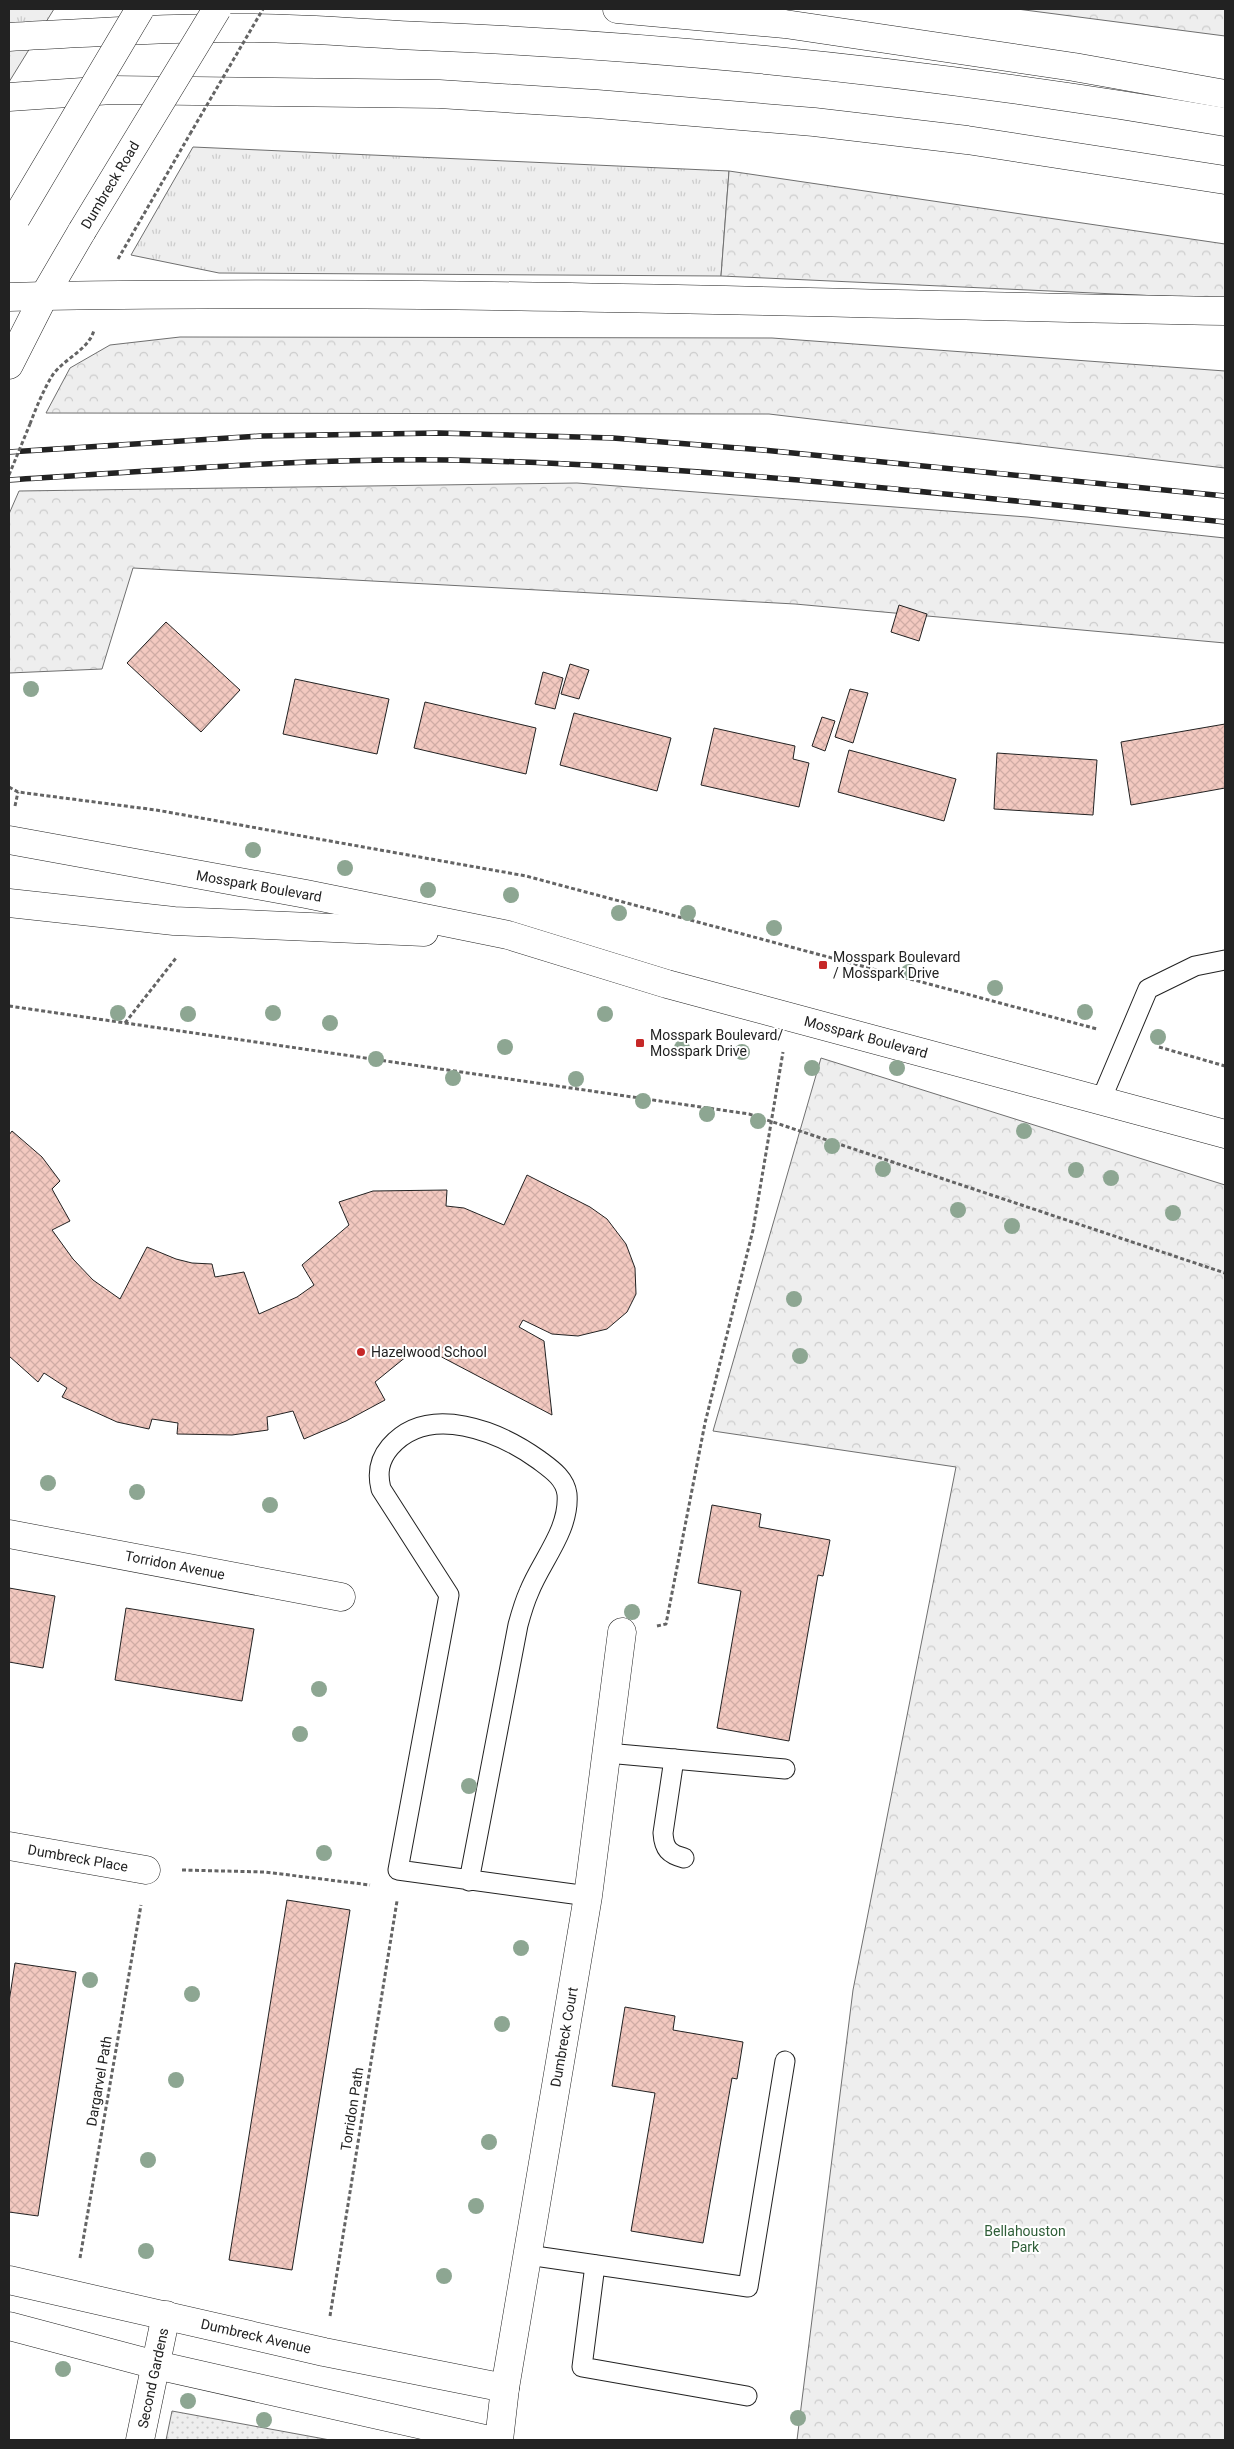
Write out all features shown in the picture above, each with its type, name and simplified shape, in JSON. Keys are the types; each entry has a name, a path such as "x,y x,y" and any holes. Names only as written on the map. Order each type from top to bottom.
{"main road":[{"path":"12,223 140,9"},
{"name":"Dumbreck Road","path":"9,365 44,296 217,9"},
{"path":"617,9 785,24 1074,67 1225,94"},
{"path":"9,37 173,29 315,28 681,51 828,64 974,83 1225,122"},
{"path":"9,98 112,90 440,94 597,104 852,126 967,140 1225,180"},
{"path":"9,297 268,294 434,295 1225,310"},
{"name":"Mosspark Boulevard","path":"9,840 306,894 508,935 666,984 1225,1134"},
{"name":"Mosspark Boulevard","path":"9,903 204,922 508,935"},
{"name":"Torridon Avenue","path":"9,1534 342,1597"},
{"name":"Dumbreck Court","path":"499,2440 505,2388 588,1896 622,1632"},
{"name":"Dumbreck Place","path":"9,1846 146,1870"},
{"name":"Dumbreck Avenue","path":"9,2280 324,2352 505,2388"},
{"name":"Second Gardens","path":"140,2440 166,2315"},
{"path":"9,2326 387,2429 489,2440"}],"lane":[{"path":"1100,1100 1148,989 1195,966 1225,960"},
{"path":"469,1881 518,1625 529,1592 564,1521 567,1493 558,1476 522,1448 488,1432 449,1424 414,1430 396,1441 384,1456 378,1473 381,1490 448,1595 398,1870 469,1881 588,1896"},
{"path":"606,1753 785,1769"},
{"path":"674,1760 662,1834 663,1846 672,1854 684,1858"},
{"path":"528,2255 748,2287 785,2061"},
{"path":"595,2265 582,2367 747,2396"}],"path":[{"path":"115,264 263,9"},
{"path":"9,475 52,375 67,359 92,340"},
{"path":"9,787 18,792 156,810 526,876 1128,1037 1225,1066"},
{"path":"125,1023 204,922"},
{"path":"9,1006 748,1114 771,1120 1225,1273"},
{"path":"622,1632 666,1624 705,1423 753,1230 790,1017"},
{"path":"146,1870 265,1872 399,1889"},
{"name":"Dargarvel Path","path":"73,2296 146,1870"},
{"name":"Torridon Path","path":"324,2352 399,1889 398,1870"}],"green space":[{"path":"9,9 54,9 9,82"},
{"path":"1017,9 1225,9 1225,36"},
{"path":"193,147 729,171 721,276 219,273 131,255"},
{"path":"729,171 1225,244 1225,299 721,276"},
{"path":"180,337 772,338 1225,371 1225,468 769,414 46,413 70,368 110,345"},
{"path":"577,483 1027,517 1225,538 1225,643 795,604 133,568 102,669 9,673 9,514 19,491"},
{"name":"Bellahouston Park","path":"821,1058 1225,1185 1225,2440 797,2440 853,1990 956,1467 713,1431"},
{"path":"172,2411 330,2440 166,2440"}],"building":[{"path":"899,605 927,614 919,641 891,632"},
{"path":"166,622 240,690 201,732 127,663"},
{"path":"570,664 589,670 579,699 561,694"},
{"path":"543,672 563,678 555,709 535,704"},
{"path":"295,679 389,699 377,754 283,734"},
{"path":"850,689 868,693 853,743 835,737"},
{"path":"425,702 536,728 526,774 414,748"},
{"path":"574,713 671,738 657,791 560,765"},
{"path":"822,717 835,721 825,751 812,746"},
{"path":"1225,724 1225,788 1131,805 1121,742"},
{"path":"714,728 795,746 793,759 809,763 799,807 701,785"},
{"path":"849,750 956,779 944,821 838,792"},
{"path":"997,753 1097,760 1093,815 994,809"},
{"path":"12,1131 42,1157 60,1181 52,1189 70,1221 52,1230 73,1259 93,1280 120,1299 147,1247 176,1259 192,1263 212,1264 215,1277 244,1272 259,1314 297,1297 314,1285 302,1265 349,1225 339,1202 373,1191 447,1190 446,1206 464,1208 504,1225 527,1175 590,1207 607,1219 626,1244 635,1268 636,1294 627,1312 607,1329 578,1336 552,1334 523,1320 519,1327 544,1341 552,1415 436,1354 421,1352 407,1356 375,1382 385,1400 346,1421 304,1439 293,1411 267,1417 268,1430 232,1435 177,1434 178,1423 152,1419 149,1429 117,1422 62,1397 67,1388 44,1373 38,1382 9,1356 9,1135"},
{"path":"712,1505 761,1514 759,1527 830,1540 823,1576 818,1575 789,1741 717,1728 741,1591 698,1583"},
{"path":"9,1588 55,1596 43,1668 9,1662"},
{"path":"126,1608 254,1629 242,1701 115,1680"},
{"path":"287,1900 350,1910 292,2270 229,2260"},
{"path":"15,1963 76,1972 38,2216 9,2212 9,2002"},
{"path":"625,2007 675,2016 673,2030 743,2042 737,2079 732,2078 703,2243 631,2231 655,2093 612,2086"}],"railway":[{"path":"9,452 261,436 439,433 613,438 763,450 1225,496"},
{"path":"9,480 340,461 450,460 547,463 741,475 1225,522"}],"place":[{"name":"Mosspark Boulevard / Mosspark Drive","path":"823,965"},
{"name":"Mosspark Boulevard/ Mosspark Drive","path":"640,1043"},
{"name":"Hazelwood School","path":"361,1352"}]}
